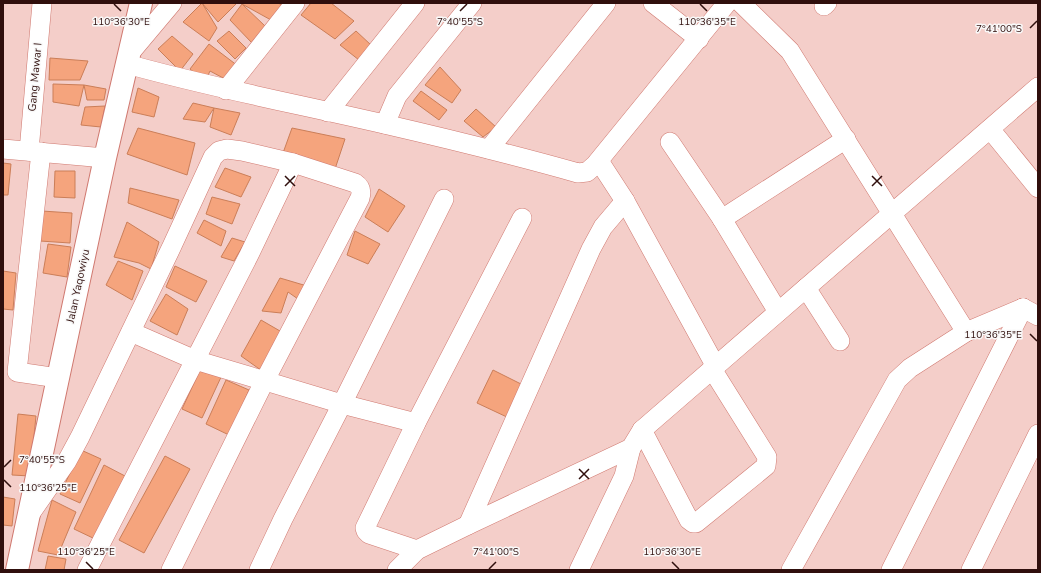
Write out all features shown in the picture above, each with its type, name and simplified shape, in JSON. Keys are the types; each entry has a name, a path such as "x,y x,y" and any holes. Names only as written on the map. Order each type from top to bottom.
{"street":[{"name":"Gang Mawar I","path":"42,3 35,152 17,372 58,378"},
{"name":"Jalan Yaqowiyu","path":"17,570 105,158 141,3"},
{"path":"172,3 129,58 226,90 385,124 489,149 578,173 587,172 592,169 727,3"},
{"path":"226,90 295,3"},
{"path":"328,112 415,3"},
{"path":"385,124 397,96 472,3"},
{"path":"489,149 606,3"},
{"path":"653,3 699,39"},
{"path":"741,3 790,51 966,332"},
{"path":"579,570 624,476 631,448 642,430 1038,87"},
{"path":"990,129 1038,188"},
{"path":"722,219 846,139"},
{"path":"670,142 722,219 778,312"},
{"path":"3,149 105,158"},
{"path":"28,516 67,461 77,443 213,157 219,151 227,149 242,151 293,163 355,183 358,185 362,193 360,198 264,382 171,570"},
{"path":"598,161 625,201 714,367 767,456 766,466 696,523 693,523 689,520 642,430"},
{"path":"88,570 249,256 293,163"},
{"path":"259,570 283,519 444,199"},
{"path":"468,525 591,248 604,227 625,201"},
{"path":"416,550 369,534 365,528 416,423 522,218"},
{"path":"806,288 840,341"},
{"path":"791,570 897,380 910,368 966,332 1030,312"},
{"path":"891,570 1030,312"},
{"path":"131,332 195,360 264,382 416,423"},
{"path":"971,570 1038,434"},
{"path":"397,570 416,550 631,448"}],"building":[{"path":"202,3 235,3 236,4 218,22"},
{"path":"202,3 217,28 209,41 183,22"},
{"path":"278,3 282,5 271,20 242,4"},
{"path":"311,3 331,3 354,21 335,39 301,15"},
{"path":"242,4 265,26 252,43 230,20"},
{"path":"229,31 246,48 235,59 217,41"},
{"path":"356,31 371,45 359,60 340,45"},
{"path":"172,36 193,54 180,71 158,49"},
{"path":"209,44 238,66 225,79 210,71 205,82 190,69"},
{"path":"50,58 88,61 80,80 49,80"},
{"path":"440,67 461,90 452,103 425,85"},
{"path":"53,84 84,85 79,106 53,102"},
{"path":"84,85 106,89 104,100 87,100"},
{"path":"138,88 159,97 154,117 132,112"},
{"path":"421,91 447,110 439,120 413,101"},
{"path":"193,103 214,108 205,122 183,119"},
{"path":"105,106 101,127 81,125 85,107"},
{"path":"214,108 240,113 231,135 210,127"},
{"path":"476,109 496,127 483,137 464,121"},
{"path":"138,128 195,143 187,175 127,154"},
{"path":"292,128 345,139 335,169 283,153"},
{"path":"3,163 11,164 8,195 3,195"},
{"path":"225,168 251,177 241,197 215,187"},
{"path":"55,171 75,171 75,198 54,197"},
{"path":"130,188 179,200 172,219 128,203"},
{"path":"379,189 405,206 388,232 365,217"},
{"path":"212,197 240,204 232,224 206,214"},
{"path":"42,211 72,213 70,243 40,241"},
{"path":"204,220 226,231 221,246 197,233"},
{"path":"127,222 159,242 151,269 139,263 114,257"},
{"path":"355,231 380,244 368,264 347,255"},
{"path":"232,238 245,242 234,261 221,257"},
{"path":"48,244 71,247 67,277 43,273"},
{"path":"118,261 143,271 132,300 106,285"},
{"path":"175,266 207,281 196,302 166,287"},
{"path":"3,271 16,273 13,310 3,309"},
{"path":"280,278 307,286 298,299 288,292 281,313 262,311"},
{"path":"166,294 188,309 177,335 150,321"},
{"path":"261,320 280,331 265,373 241,356"},
{"path":"202,366 222,375 202,418 182,409"},
{"path":"493,370 525,386 509,418 477,403"},
{"path":"226,380 249,390 229,435 206,424"},
{"path":"18,414 36,416 30,476 12,475"},
{"path":"81,450 101,459 80,503 60,494"},
{"path":"165,456 190,469 144,553 119,540"},
{"path":"104,465 125,476 95,539 74,529"},
{"path":"3,497 15,499 12,526 3,525"},
{"path":"52,500 76,512 58,555 38,551"},
{"path":"48,556 66,559 64,570 45,570"}]}
